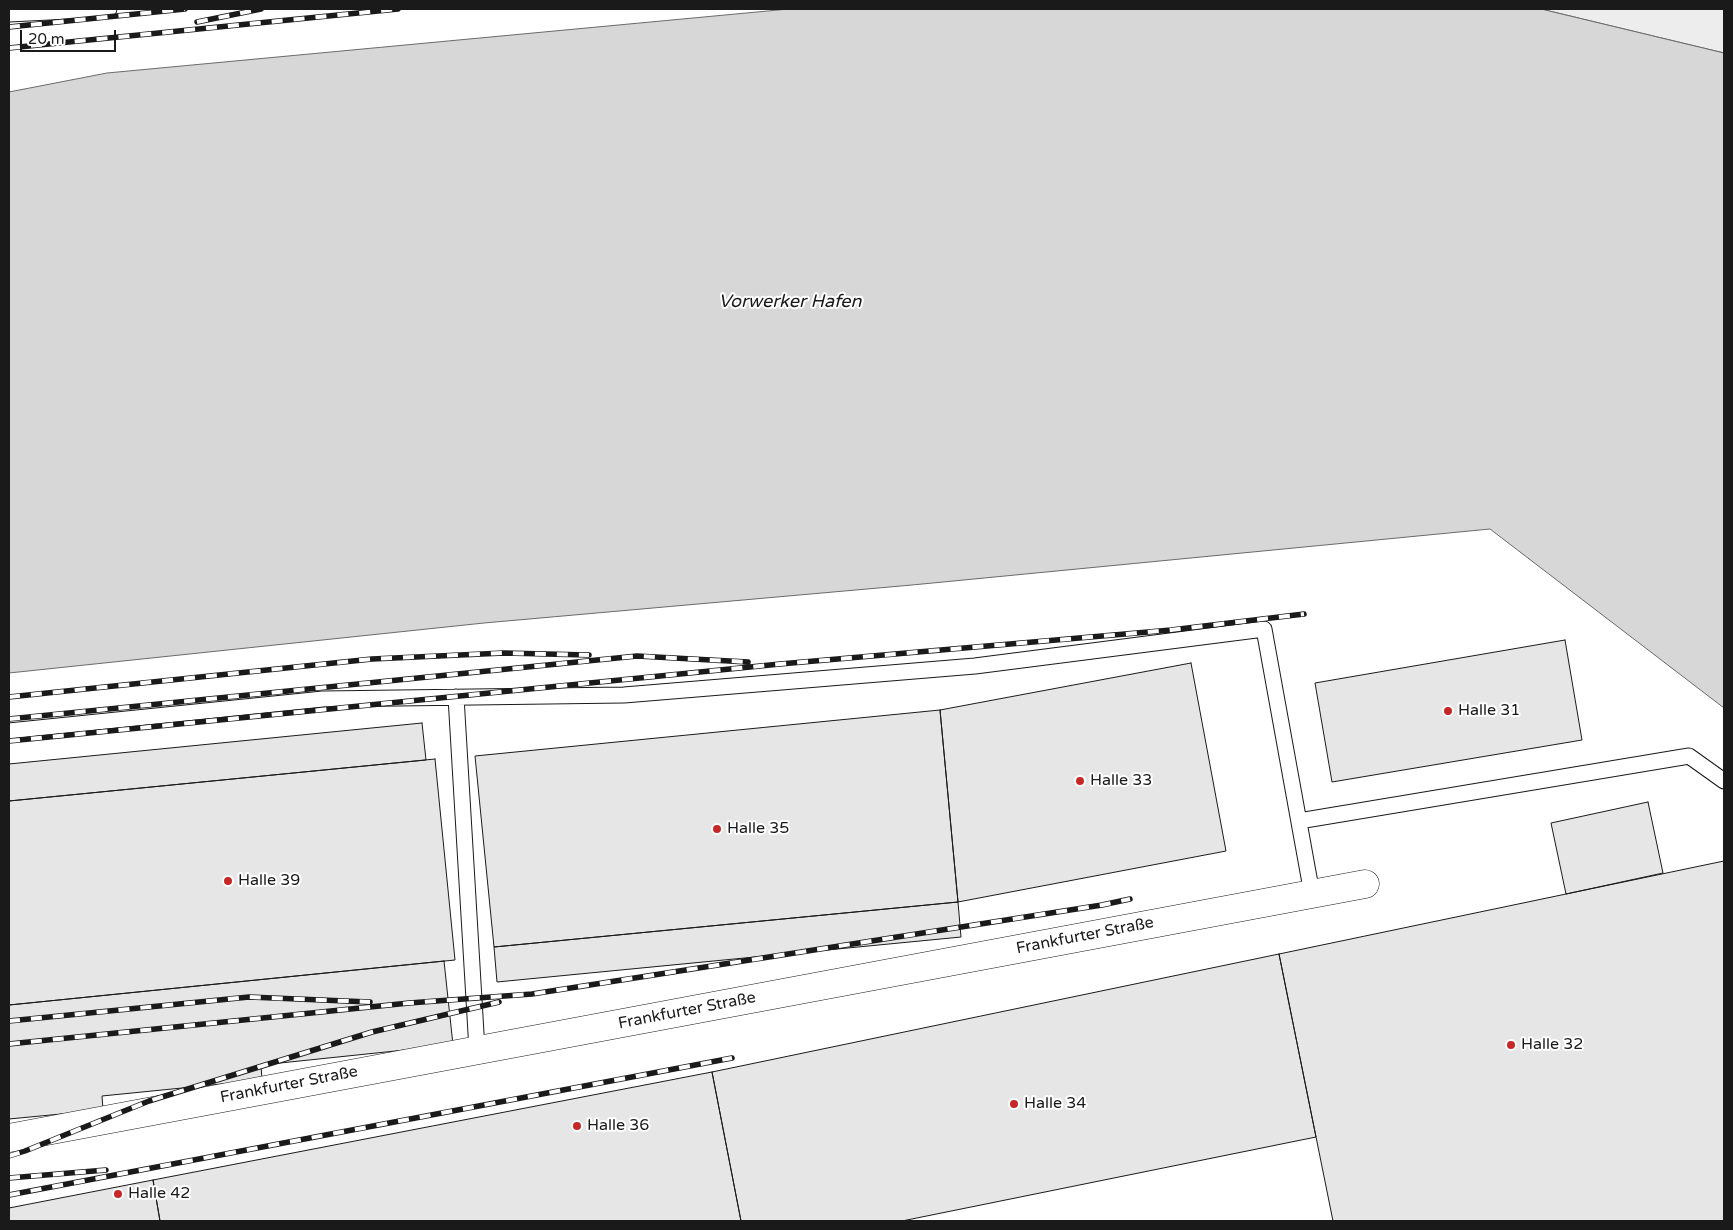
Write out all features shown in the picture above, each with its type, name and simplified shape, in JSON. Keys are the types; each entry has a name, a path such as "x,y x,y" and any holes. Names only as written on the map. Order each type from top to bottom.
{"street":[{"name":"Frankfurter Straße","path":"9,1138 1365,884"}],"lane":[{"path":"9,14 109,9"},
{"path":"9,731 323,699 624,695 975,666 1264,629 1312,894"},
{"path":"456,697 477,1050"},
{"path":"1298,821 1689,756 1724,781"}],"shaded area":[{"path":"1541,9 1724,9 1724,53"}],"water":[{"name":"Vorwerker Hafen","path":"789,9 1541,9 1724,53 1724,708 1490,529 912,585 484,623 9,673 9,92 107,73"}],"building":[{"name":"Halle 31","path":"1565,640 1582,740 1332,782 1315,683"},
{"name":"Halle 33","path":"1191,663 1226,851 958,902 940,710"},
{"name":"Halle 35","path":"940,710 958,902 494,947 475,756"},
{"path":"422,723 426,760 9,801 9,764"},
{"name":"Halle 39","path":"435,759 455,960 9,1005 9,801"},
{"path":"1648,802 1663,873 1566,894 1551,823"},
{"name":"Halle 32","path":"1724,861 1724,1221 1333,1221 1279,954"},
{"path":"958,902 961,937 497,982 494,947"},
{"name":"Halle 34","path":"1279,954 1316,1137 902,1221 741,1221 712,1072"},
{"path":"444,961 453,1045 261,1065 262,1080 102,1096 103,1110 9,1119 9,1005"},
{"name":"Halle 36","path":"712,1072 741,1221 160,1221 153,1180"},
{"name":"Halle 42","path":"153,1180 160,1221 9,1221 9,1208"}],"railway":[{"path":"9,27 185,9"},
{"path":"197,22 261,9"},
{"path":"9,48 398,9"},
{"path":"9,741 780,664 1171,630 1304,614"},
{"path":"9,697 372,659 504,653 589,655"},
{"path":"9,719 637,656 748,662"},
{"path":"9,1044 409,1003 532,994 1102,905 1130,899"},
{"path":"9,1021 249,997 370,1002"},
{"path":"9,1156 149,1101 372,1032 499,1002"},
{"path":"9,1195 732,1058"},
{"path":"9,1178 106,1170"}],"place":[{"name":"Halle 31","path":"1448,711"},
{"name":"Halle 33","path":"1080,781"},
{"name":"Halle 35","path":"717,829"},
{"name":"Halle 39","path":"228,881"},
{"name":"Halle 32","path":"1511,1045"},
{"name":"Halle 34","path":"1014,1104"},
{"name":"Halle 36","path":"577,1126"},
{"name":"Halle 42","path":"118,1194"}]}
